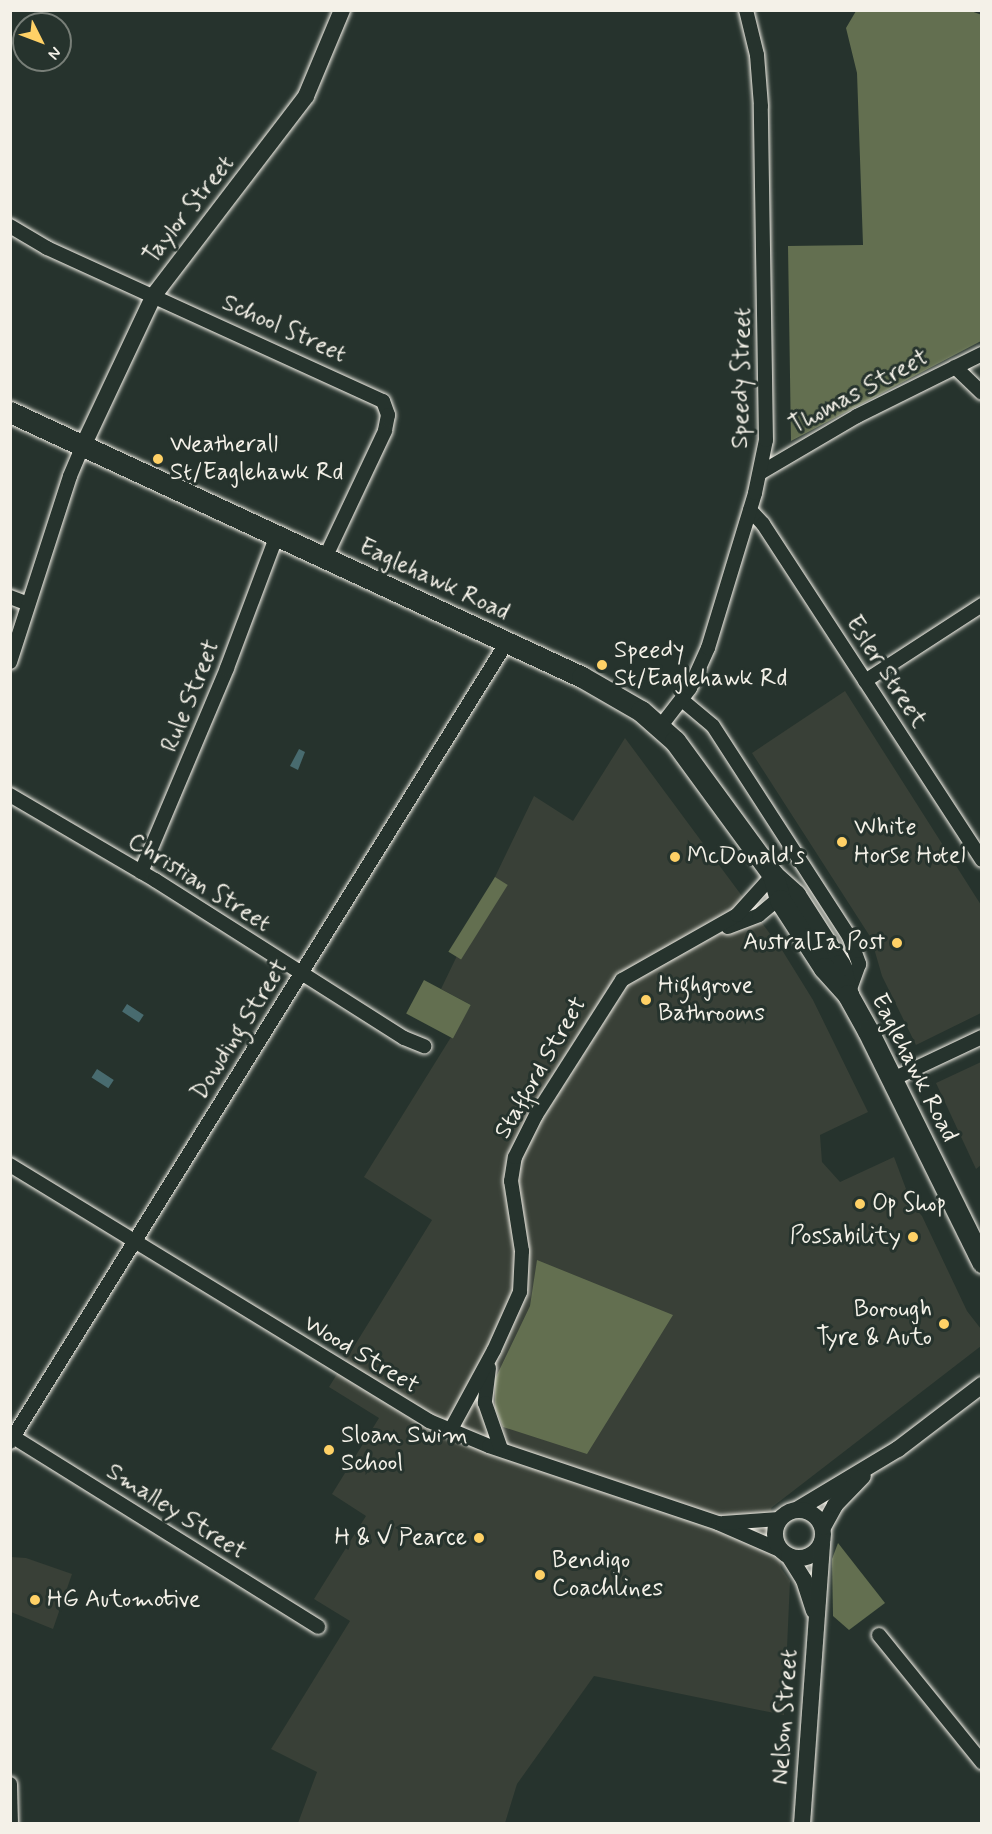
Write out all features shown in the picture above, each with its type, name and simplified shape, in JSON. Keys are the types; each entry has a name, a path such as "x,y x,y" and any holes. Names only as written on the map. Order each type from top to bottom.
{"main road":[{"name":"Eaglehawk Road","path":"10,412 606,689 660,727 690,760 780,888 824,968 848,995 892,1079 981,1262"}],"street":[{"name":"Taylor Street","path":"83,446 154,296 306,96 342,10"},
{"name":"Speedy Street","path":"660,727 682,700 708,648 760,473 768,419 759,75 746,10"},
{"name":"School Street","path":"10,226 39,244 383,401 388,415 385,431 325,558"},
{"name":"Thomas Street","path":"760,473 857,416 981,354"},
{"path":"955,367 981,393"},
{"path":"10,662 70,476 83,446"},
{"name":"Esler Street","path":"750,510 763,524 981,860"},
{"name":"Rule Street","path":"141,872 227,668 277,535"},
{"path":"10,597 28,604"},
{"path":"865,681 981,605"},
{"name":"Dowding Street","path":"11,1438 302,975 507,642"},
{"name":"Eaglehawk Road","path":"682,700 713,726 849,936 860,964 848,995"},
{"name":"Christian Street","path":"10,795 141,872 302,975 424,1046"},
{"name":"Stafford Street","path":"450,1431 494,1350 520,1292 522,1251 511,1180 515,1157 526,1132 618,984 639,968 712,932 756,916 780,888"},
{"name":"Stafford Street","path":"712,932 747,907 780,888"},
{"path":"892,1079 981,1037"},
{"name":"Wood Street","path":"10,1165 391,1401 450,1431 718,1523 785,1554"},
{"name":"Stafford Street","path":"494,1350 485,1403 501,1449"},
{"name":"Nelson Street","path":"798,1509 874,1465 981,1385"},
{"name":"Smalley Street","path":"11,1438 318,1627"},
{"name":"Nelson Street","path":"802,1824 822,1535 835,1505 874,1465"},
{"path":"798,1509 814,1514 822,1535 804,1558 785,1554 775,1537 779,1519 798,1509"},
{"name":"Wood Street","path":"718,1523 754,1524 779,1519"},
{"name":"Nelson Street","path":"785,1554 804,1580 815,1614"},
{"path":"879,1635 981,1761"},
{"path":"10,1784 10,1824"}],"shaded area":[{"path":"845,691 981,905 981,1013 916,1045 882,976 871,938 752,753"},
{"path":"625,738 782,950 813,1000 868,1112 820,1135 822,1162 840,1182 894,1157 912,1205 922,1216 967,1311 981,1329 981,1346 771,1508 781,1568 790,1581 784,1715 594,1676 517,1784 505,1823 298,1823 317,1772 271,1749 350,1621 314,1599 366,1516 332,1494 379,1418 329,1387 432,1220 364,1177 471,1005 441,989 534,796 573,821"},
{"path":"981,1062 981,1165 976,1169 936,1083"},
{"path":"11,1557 26,1558 72,1574 53,1629 11,1612"}],"green space":[{"path":"968,10 982,15 981,341 791,441 788,246 863,245 857,73 846,28 856,11"},
{"path":"495,877 508,885 461,960 448,952"},
{"path":"424,980 471,1005 453,1038 406,1014"},
{"path":"537,1260 673,1315 587,1454 503,1427 495,1408 495,1379 530,1306"},
{"path":"838,1543 885,1603 849,1630 833,1616 832,1559"}],"water":[{"path":"299,749 305,752 298,770 290,766"},
{"path":"127,1004 144,1015 139,1022 122,1012"},
{"path":"97,1069 114,1080 108,1088 92,1077"}],"place":[{"name":"Weatherall St/Eaglehawk Rd","path":"158,459"},
{"name":"Speedy St/Eaglehawk Rd","path":"602,665"},
{"name":"White Horse Hotel","path":"842,842"},
{"name":"McDonald's","path":"675,857"},
{"name":"AustralIa Post","path":"897,943"},
{"name":"Highgrove Bathrooms","path":"646,1000"},
{"name":"Op Shop","path":"860,1204"},
{"name":"Possability","path":"913,1237"},
{"name":"Borough Tyre & Auto","path":"944,1324"},
{"name":"Sloan Swim School","path":"329,1450"},
{"name":"H & V Pearce","path":"479,1538"},
{"name":"Bendigo Coachlines","path":"540,1575"},
{"name":"HG Automotive","path":"35,1600"}]}
